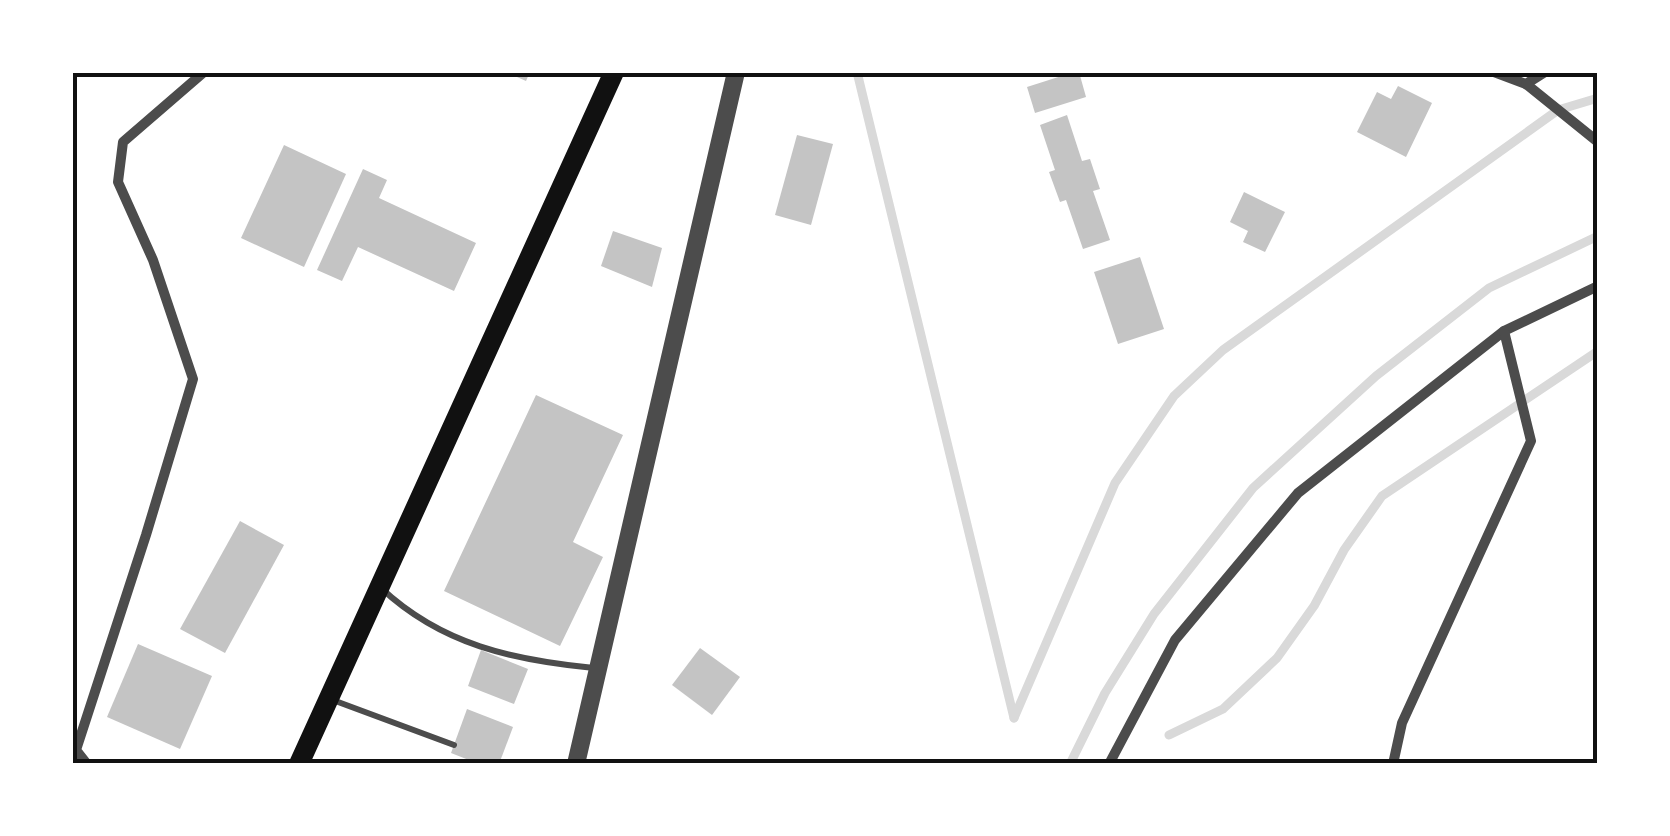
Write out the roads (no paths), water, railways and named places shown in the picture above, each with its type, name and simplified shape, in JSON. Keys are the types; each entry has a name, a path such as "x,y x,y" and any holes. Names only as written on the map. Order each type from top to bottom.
{"main road":[{"path":"299,764 614,72"}],"street":[{"path":"87,764 76,750 192,379 154,260 118,182 123,142 204,72"},
{"path":"576,764 736,72"},
{"path":"1494,72 1526,84 1593,138"},
{"path":"1526,84 1545,72"},
{"path":"1109,764 1175,640 1298,493 1504,331 1598,286"},
{"path":"1393,764 1402,723 1532,441 1504,331"}],"lane":[{"path":"380,587 407,612 440,632 531,662 598,668"},
{"path":"329,698 454,745"}],"waterway":[{"path":"857,72 1014,718"},
{"path":"1014,718 1115,483 1174,396 1223,350 1558,110 1598,98"},
{"path":"1070,764 1105,693 1154,614 1253,488 1376,376 1489,288 1598,236"},
{"path":"1169,735 1223,709 1277,658 1382,496 1598,351"}]}
